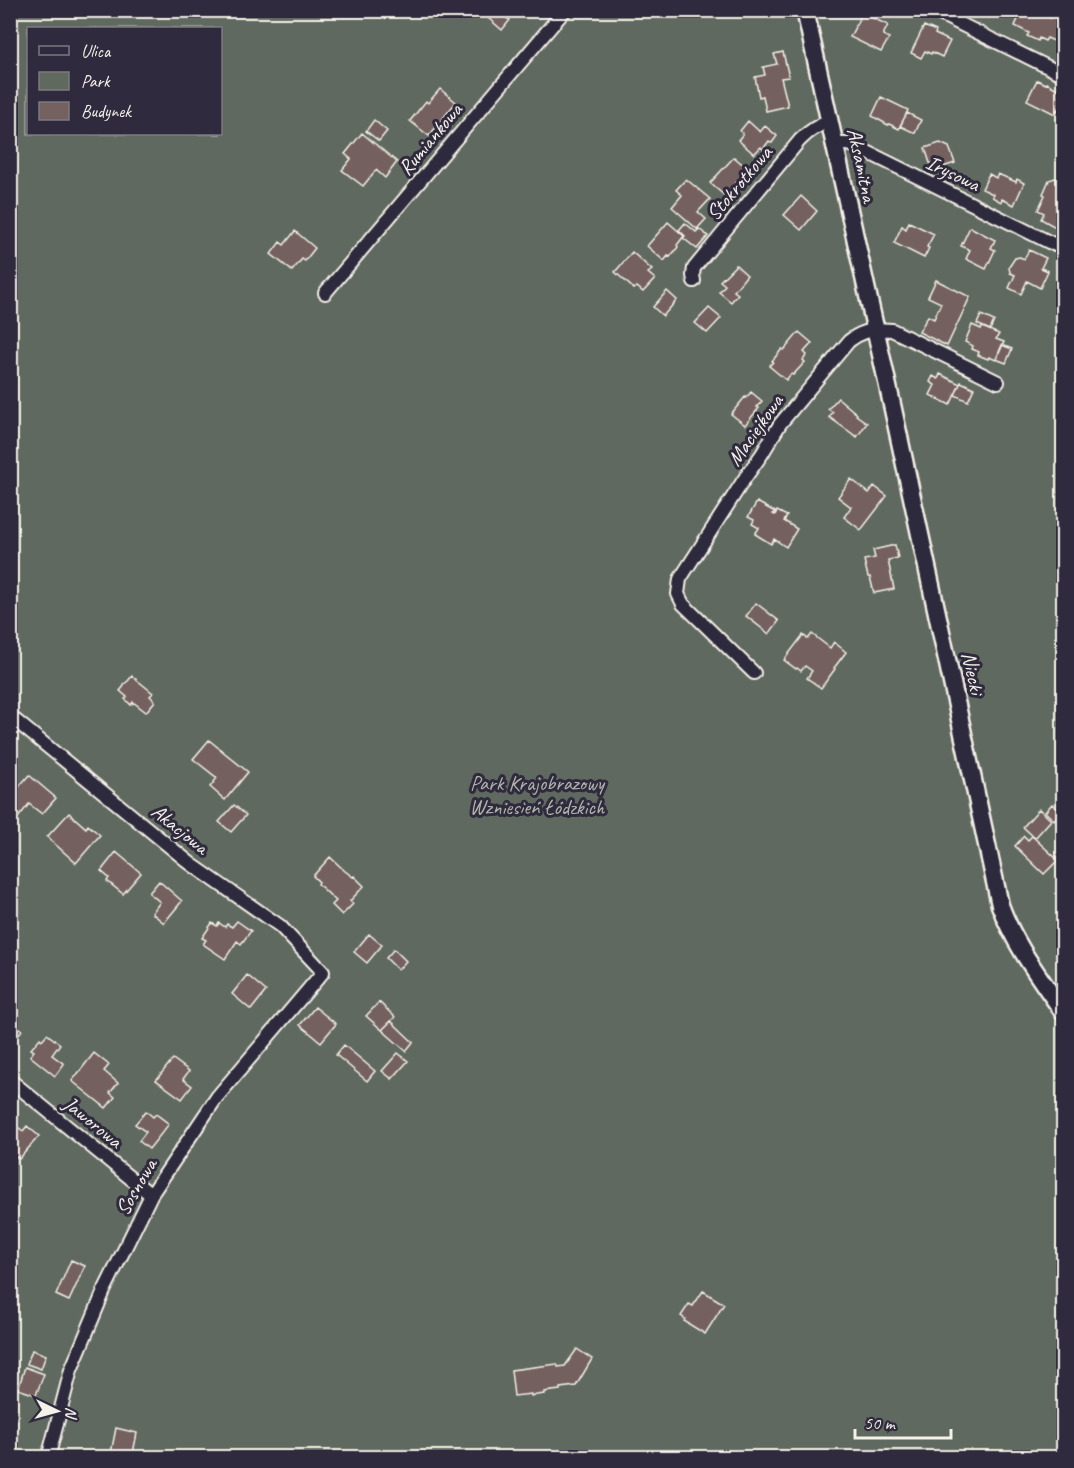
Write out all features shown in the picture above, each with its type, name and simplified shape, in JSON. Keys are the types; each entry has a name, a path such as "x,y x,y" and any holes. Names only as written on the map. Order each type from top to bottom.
{"street":[{"name":"Rumiankowa","path":"325,293 565,10"},
{"name":"Aksamitna","path":"805,10 875,329"},
{"path":"932,10 1064,75"},
{"name":"Stokrotkowa","path":"694,281 694,268 800,140 809,130 830,122"},
{"name":"Irysowa","path":"834,144 855,146 1053,244"},
{"path":"875,329 898,332 998,382"},
{"name":"Maciejkowa","path":"754,673 683,604 678,594 680,579 780,424 849,341 862,332 875,329"},
{"name":"Niecki","path":"875,329 1000,905 1014,937 1064,1012"},
{"name":"Akacjowa","path":"10,716 191,864 280,926 323,972"},
{"name":"Sosnowa","path":"48,1458 71,1370 104,1291 151,1195 217,1096 323,972"},
{"name":"Jaworowa","path":"10,1080 151,1195"}],"green space":[{"name":"Park Krajobrazowy Wzniesień Łódzkich","path":"10,11 1063,11 1063,1457 11,1457"}],"building":[{"path":"479,10 512,10 506,18 510,20 502,30"},
{"path":"1022,10 1035,10 1051,18 1053,14 1064,19 1054,41 1039,38 1038,41 1027,36 1029,33 1015,26"},
{"path":"862,13 888,25 883,35 889,38 881,52 850,37"},
{"path":"924,26 950,41 942,57 925,51 921,58 911,53"},
{"path":"783,52 789,77 781,78 788,106 766,111 763,96 759,97 755,77 765,75 763,67 777,64 774,54"},
{"path":"1037,80 1064,93 1064,112 1058,109 1055,114 1027,100"},
{"path":"440,89 456,102 429,136 410,121 426,101 428,103"},
{"path":"881,97 908,110 899,129 872,116"},
{"path":"907,113 921,120 915,133 900,126"},
{"path":"374,120 387,131 379,141 366,131"},
{"path":"748,121 760,132 765,126 777,136 772,143 769,141 763,149 761,147 754,154 738,140 743,134 740,131"},
{"path":"362,133 397,162 385,178 376,170 363,186 342,170 351,159 345,154"},
{"path":"940,143 949,147 955,163 940,168 930,163 925,148"},
{"path":"734,157 747,168 725,196 710,183"},
{"path":"989,174 996,178 998,174 1024,183 1014,205 1002,199 1001,202 992,197 993,194 982,189"},
{"path":"1055,178 1064,185 1059,198 1064,200 1064,223 1062,222 1059,229 1041,219 1044,213 1038,210 1049,180"},
{"path":"686,179 710,199 698,212 706,219 697,229 672,207 682,195 676,190"},
{"path":"801,196 817,211 801,230 784,215"},
{"path":"668,222 684,236 670,257 668,256 664,261 647,246"},
{"path":"909,222 934,234 924,258 894,243 902,226 906,229"},
{"path":"685,223 696,232 699,229 708,236 697,249 683,238 685,236 679,230"},
{"path":"970,227 995,240 991,248 995,250 986,269 966,259 970,250 961,246"},
{"path":"295,231 315,248 305,261 302,259 292,271 271,254 280,242 284,245"},
{"path":"1029,250 1046,258 1041,268 1048,271 1040,288 1027,281 1021,294 1009,288 1015,275 1010,273 1009,267 1015,258 1024,259"},
{"path":"632,252 652,270 648,273 655,279 643,292 637,287 634,289 615,272"},
{"path":"736,265 747,275 734,291 738,294 731,302 719,292 725,285 720,281"},
{"path":"936,280 970,297 947,346 919,332 928,316 934,319 941,303 928,297"},
{"path":"667,291 677,300 663,316 653,307"},
{"path":"709,308 721,318 707,333 695,323"},
{"path":"981,315 994,321 990,330 977,324"},
{"path":"972,325 999,334 996,339 1004,342 996,360 978,355 979,352 972,349 973,346 965,342"},
{"path":"799,332 812,343 804,352 807,355 803,360 805,362 786,380 769,366"},
{"path":"1002,345 1012,349 1006,363 996,359"},
{"path":"940,374 960,384 950,405 930,395 935,385 930,382 933,376 938,379"},
{"path":"961,382 974,388 968,401 955,395"},
{"path":"751,392 762,401 745,425 731,414"},
{"path":"838,398 867,423 857,437 829,417 833,412 828,409"},
{"path":"851,479 869,493 874,486 887,496 861,530 844,517 851,507 838,497"},
{"path":"757,502 775,512 773,514 775,515 777,511 787,516 784,521 797,529 786,547 774,539 771,544 755,534 759,528 752,524 754,520 748,517"},
{"path":"895,545 898,558 888,560 894,589 874,593 864,560 875,558 873,550"},
{"path":"756,603 779,621 769,634 746,616"},
{"path":"812,634 830,648 834,642 846,652 821,688 807,678 812,671 805,666 801,671 784,660 803,635 808,639"},
{"path":"132,676 153,693 150,696 155,701 146,712 133,702 131,705 120,691"},
{"path":"209,740 248,772 225,800 210,787 217,778 193,759"},
{"path":"29,775 56,798 42,814 29,804 17,819 10,814 10,797"},
{"path":"1052,804 1061,812 1054,820 1045,812"},
{"path":"234,805 246,815 231,832 219,822"},
{"path":"1039,809 1051,820 1035,838 1023,827"},
{"path":"69,813 86,828 88,825 100,835 76,863 47,837"},
{"path":"1024,836 1028,840 1032,836 1058,860 1044,874 1015,846"},
{"path":"116,852 141,873 123,894 107,881 109,878 101,871"},
{"path":"330,857 364,886 350,901 353,904 342,915 332,905 336,901 313,876"},
{"path":"159,881 182,901 164,923 152,913 160,902 149,893"},
{"path":"237,921 251,931 241,944 237,941 225,959 203,944 206,940 202,938 212,923 217,926 219,923 225,927 227,924 232,927"},
{"path":"369,934 382,945 367,963 354,952"},
{"path":"394,949 406,961 398,970 386,958"},
{"path":"247,975 266,991 251,1010 232,994"},
{"path":"379,1002 395,1017 382,1030 366,1016"},
{"path":"315,1007 336,1024 321,1042 300,1025"},
{"path":"10,1021 22,1030 13,1042 10,1040"},
{"path":"391,1021 413,1042 406,1051 382,1030"},
{"path":"47,1034 60,1044 52,1055 64,1064 55,1076 30,1056 34,1051 31,1049 40,1038 42,1040"},
{"path":"344,1045 375,1071 367,1081 336,1055"},
{"path":"94,1053 109,1065 104,1071 118,1083 110,1093 115,1097 106,1108 72,1081"},
{"path":"398,1053 408,1061 392,1079 382,1071"},
{"path":"173,1059 189,1071 183,1079 192,1086 182,1099 156,1080"},
{"path":"146,1111 153,1117 156,1114 169,1124 149,1149 139,1141 146,1132 135,1124"},
{"path":"10,1121 23,1131 27,1126 39,1136 19,1159 10,1153"},
{"path":"71,1260 85,1266 69,1301 56,1295"},
{"path":"703,1291 724,1304 705,1334 684,1321 685,1319 681,1316 689,1304 693,1306"},
{"path":"577,1349 592,1359 576,1386 544,1392 544,1394 514,1396 511,1370 557,1364 558,1367 565,1366"},
{"path":"32,1350 46,1355 41,1369 27,1364"},
{"path":"25,1367 44,1374 36,1395 18,1389"},
{"path":"116,1428 137,1433 132,1458 110,1458"}]}
